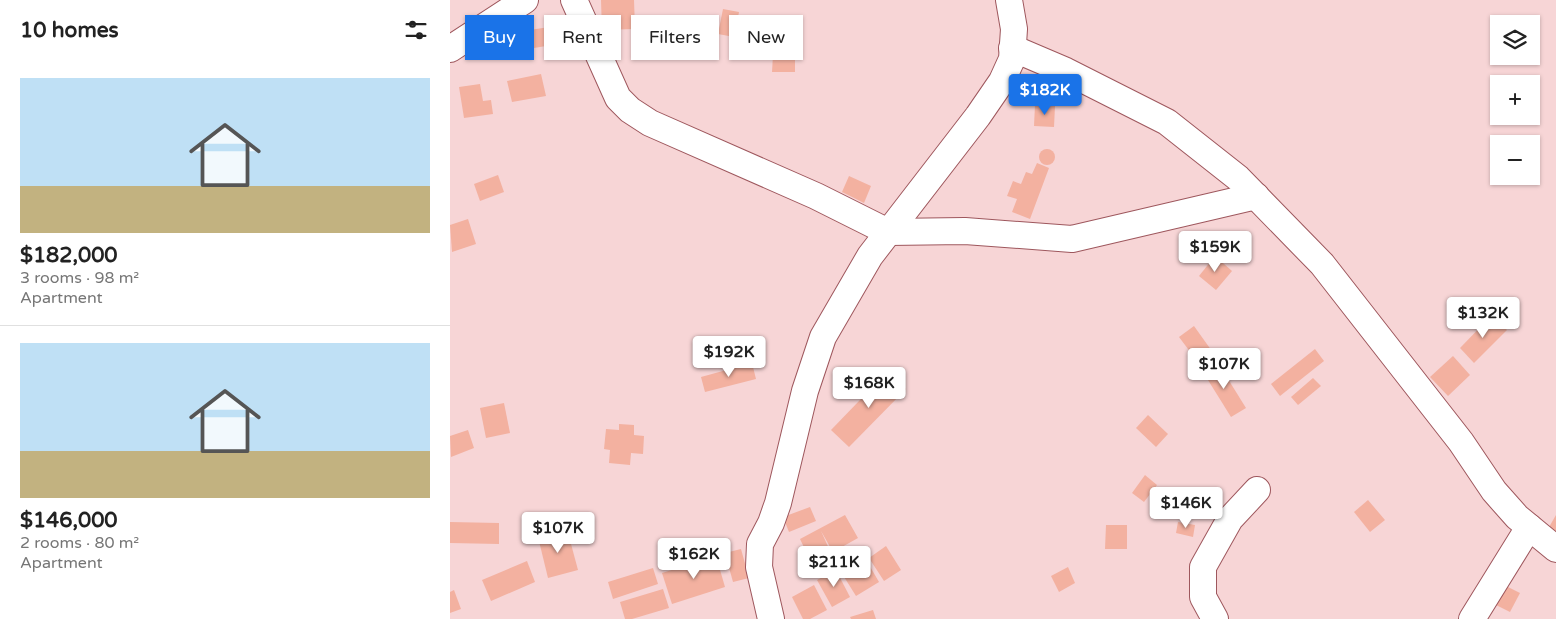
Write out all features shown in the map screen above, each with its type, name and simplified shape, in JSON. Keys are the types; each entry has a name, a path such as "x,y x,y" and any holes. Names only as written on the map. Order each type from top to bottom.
{"street":[{"path":"450,49 525,0"},
{"path":"574,0 618,98 630,110 650,123 816,196 888,232 966,231 1072,238 1256,196"},
{"path":"771,619 759,567 760,544 771,523 778,503 814,360 823,336 870,256 978,116 1002,81 1012,59 1014,29 1009,0"},
{"path":"1012,48 1066,71 1166,122 1238,178 1295,235 1328,272 1461,442 1494,492 1529,527 1556,549"},
{"path":"1214,619 1203,597 1203,567 1230,519 1257,490"},
{"path":"1472,619 1529,527"}],"building":[{"path":"601,0 634,0 635,15 631,15 631,29 621,29 621,15 602,15"},
{"path":"723,9 739,12 738,15 729,15 729,36 719,34"},
{"path":"544,28 544,46 534,48 534,29"},
{"path":"773,60 795,60 795,72 772,72"},
{"path":"541,74 546,96 512,102 507,81"},
{"path":"480,84 483,101 491,100 493,114 464,118 459,87"},
{"path":"1035,105 1055,106 1054,127 1034,126"},
{"path":"1047,149 1053,151 1055,157 1053,163 1047,165 1041,163 1039,157 1041,151"},
{"path":"1037,163 1049,168 1030,219 1012,212 1017,199 1007,196 1013,181 1021,184 1026,172 1032,174"},
{"path":"498,175 504,192 480,201 474,184"},
{"path":"849,176 871,186 864,203 842,192"},
{"path":"468,219 476,244 452,252 450,225"},
{"path":"1215,256 1232,271 1216,290 1199,276"},
{"path":"1492,315 1507,330 1474,363 1460,348"},
{"path":"1194,326 1214,354 1200,365 1179,337"},
{"path":"1233,348 1242,360 1230,368 1222,356"},
{"path":"1315,349 1324,361 1280,396 1271,384"},
{"path":"1453,356 1470,375 1448,396 1430,377"},
{"path":"752,363 756,379 705,392 701,377"},
{"path":"1218,363 1246,408 1231,417 1203,372"},
{"path":"888,371 906,389 849,447 831,430"},
{"path":"1313,378 1321,386 1298,405 1291,397"},
{"path":"504,403 510,433 486,438 480,408"},
{"path":"1148,415 1168,434 1156,447 1136,428"},
{"path":"619,424 634,425 634,435 644,436 643,454 631,453 630,465 609,463 610,450 604,449 606,429 619,430"},
{"path":"468,430 474,448 451,457 450,436"},
{"path":"1145,475 1157,485 1144,502 1132,493"},
{"path":"1368,500 1385,520 1370,532 1354,512"},
{"path":"810,507 816,521 789,532 783,517"},
{"path":"845,515 858,538 833,552 821,531 831,553 811,562 800,539"},
{"path":"1556,515 1556,540 1545,534"},
{"path":"450,522 499,523 499,544 450,543"},
{"path":"1178,522 1195,525 1193,537 1176,533"},
{"path":"1106,525 1127,525 1127,549 1105,549"},
{"path":"567,529 578,570 548,578 538,537"},
{"path":"886,546 901,570 884,581 869,558"},
{"path":"741,549 749,578 733,582 725,553"},
{"path":"716,556 725,587 672,604 662,573"},
{"path":"865,558 879,582 856,596 841,572"},
{"path":"527,561 535,582 491,601 482,580"},
{"path":"1068,567 1075,583 1059,592 1051,576"},
{"path":"653,568 658,584 613,599 608,582"},
{"path":"836,570 850,597 832,607 817,580"},
{"path":"814,585 827,610 810,619 803,619 792,597"},
{"path":"1504,585 1520,593 1510,612 1494,604"},
{"path":"663,589 669,608 632,619 625,619 620,602"},
{"path":"454,590 461,609 450,613 450,592"},
{"path":"873,610 876,619 851,619 850,617"}]}
